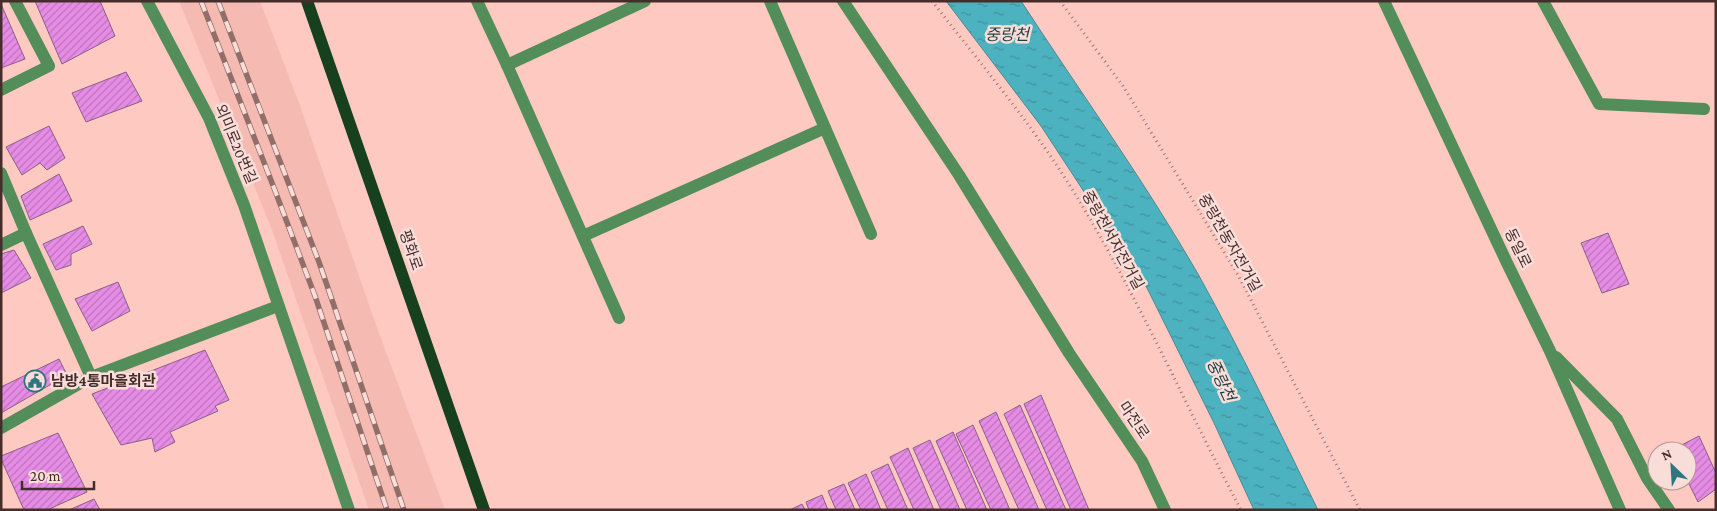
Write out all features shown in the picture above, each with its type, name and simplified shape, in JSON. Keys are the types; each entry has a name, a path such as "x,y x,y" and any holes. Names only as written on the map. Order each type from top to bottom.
{"main road":[{"name":"평화로","path":"307,1 484,510"}],"street":[{"path":"1,90 49,66 15,1"},
{"name":"외미로20번길","path":"148,1 209,118 244,205 349,510"},
{"path":"477,1 620,318"},
{"path":"507,65 646,1"},
{"path":"770,1 872,234"},
{"name":"마전로","path":"843,1 959,175 1069,353 1142,461 1165,510"},
{"name":"동일로","path":"1384,1 1550,351 1620,510"},
{"path":"1543,1 1599,104 1704,109"},
{"path":"583,236 825,128"},
{"path":"1,173 26,234 91,377"},
{"path":"1,245 26,234"},
{"path":"1,428 91,377 278,306"},
{"path":"1550,351 1617,419 1647,478 1670,510"}],"path":[{"name":"중랑천서자전거길","path":"932,1 1019,112 1071,188 1120,274 1241,510"},
{"name":"중랑천동자전거길","path":"1060,1 1123,86 1238,275 1360,510"}],"shaded area":[{"path":"179,1 260,1 299,103 376,325 445,510 369,510 272,230"}],"water":[{"name":"중랑천","path":"946,1 1021,1 1134,170 1198,274 1245,362 1318,510 1254,510 1214,423 1147,288 1041,126"}],"building":[{"path":"35,1 100,1 115,36 62,64"},
{"path":"1,4 25,59 1,68"},
{"path":"126,72 142,101 86,122 72,93"},
{"path":"49,126 65,158 47,170 40,163 22,175 6,147"},
{"path":"59,174 72,201 30,220 21,196"},
{"path":"83,226 92,244 71,254 71,265 56,270 43,244"},
{"path":"1608,233 1629,284 1602,293 1581,243"},
{"path":"14,250 31,278 1,293 1,254"},
{"path":"118,282 130,311 92,331 75,299"},
{"path":"205,350 229,400 215,406 218,411 170,432 175,442 155,452 152,438 121,445 92,394"},
{"name":"남방4통마을회관","path":"59,359 67,375 1,413 1,387"},
{"path":"1041,395 1089,510 1071,510 1024,404"},
{"path":"1020,405 1066,510 1047,510 1004,414"},
{"path":"996,412 1039,510 1019,510 979,421"},
{"path":"973,425 1010,510 991,510 956,434"},
{"path":"953,432 987,510 967,510 936,441"},
{"path":"58,433 87,492 47,510 24,510 1,456"},
{"path":"1699,436 1716,473 1716,489 1698,502 1692,491 1697,491 1697,441 1689,441"},
{"path":"930,440 960,510 941,510 913,448"},
{"path":"908,448 934,510 914,510 890,457"},
{"path":"888,464 908,510 888,510 871,472"},
{"path":"866,474 881,510 861,510 848,483"},
{"path":"844,484 855,510 836,510 828,491"},
{"path":"822,495 828,510 809,510 806,502"},
{"path":"94,499 100,510 69,510"},
{"path":"802,504 805,510 790,510"}],"railway":[{"path":"201,1 315,296 387,510"},
{"path":"218,1 319,262 404,510"}],"place":[{"name":"남방4통마을회관","path":"35,381"}]}
